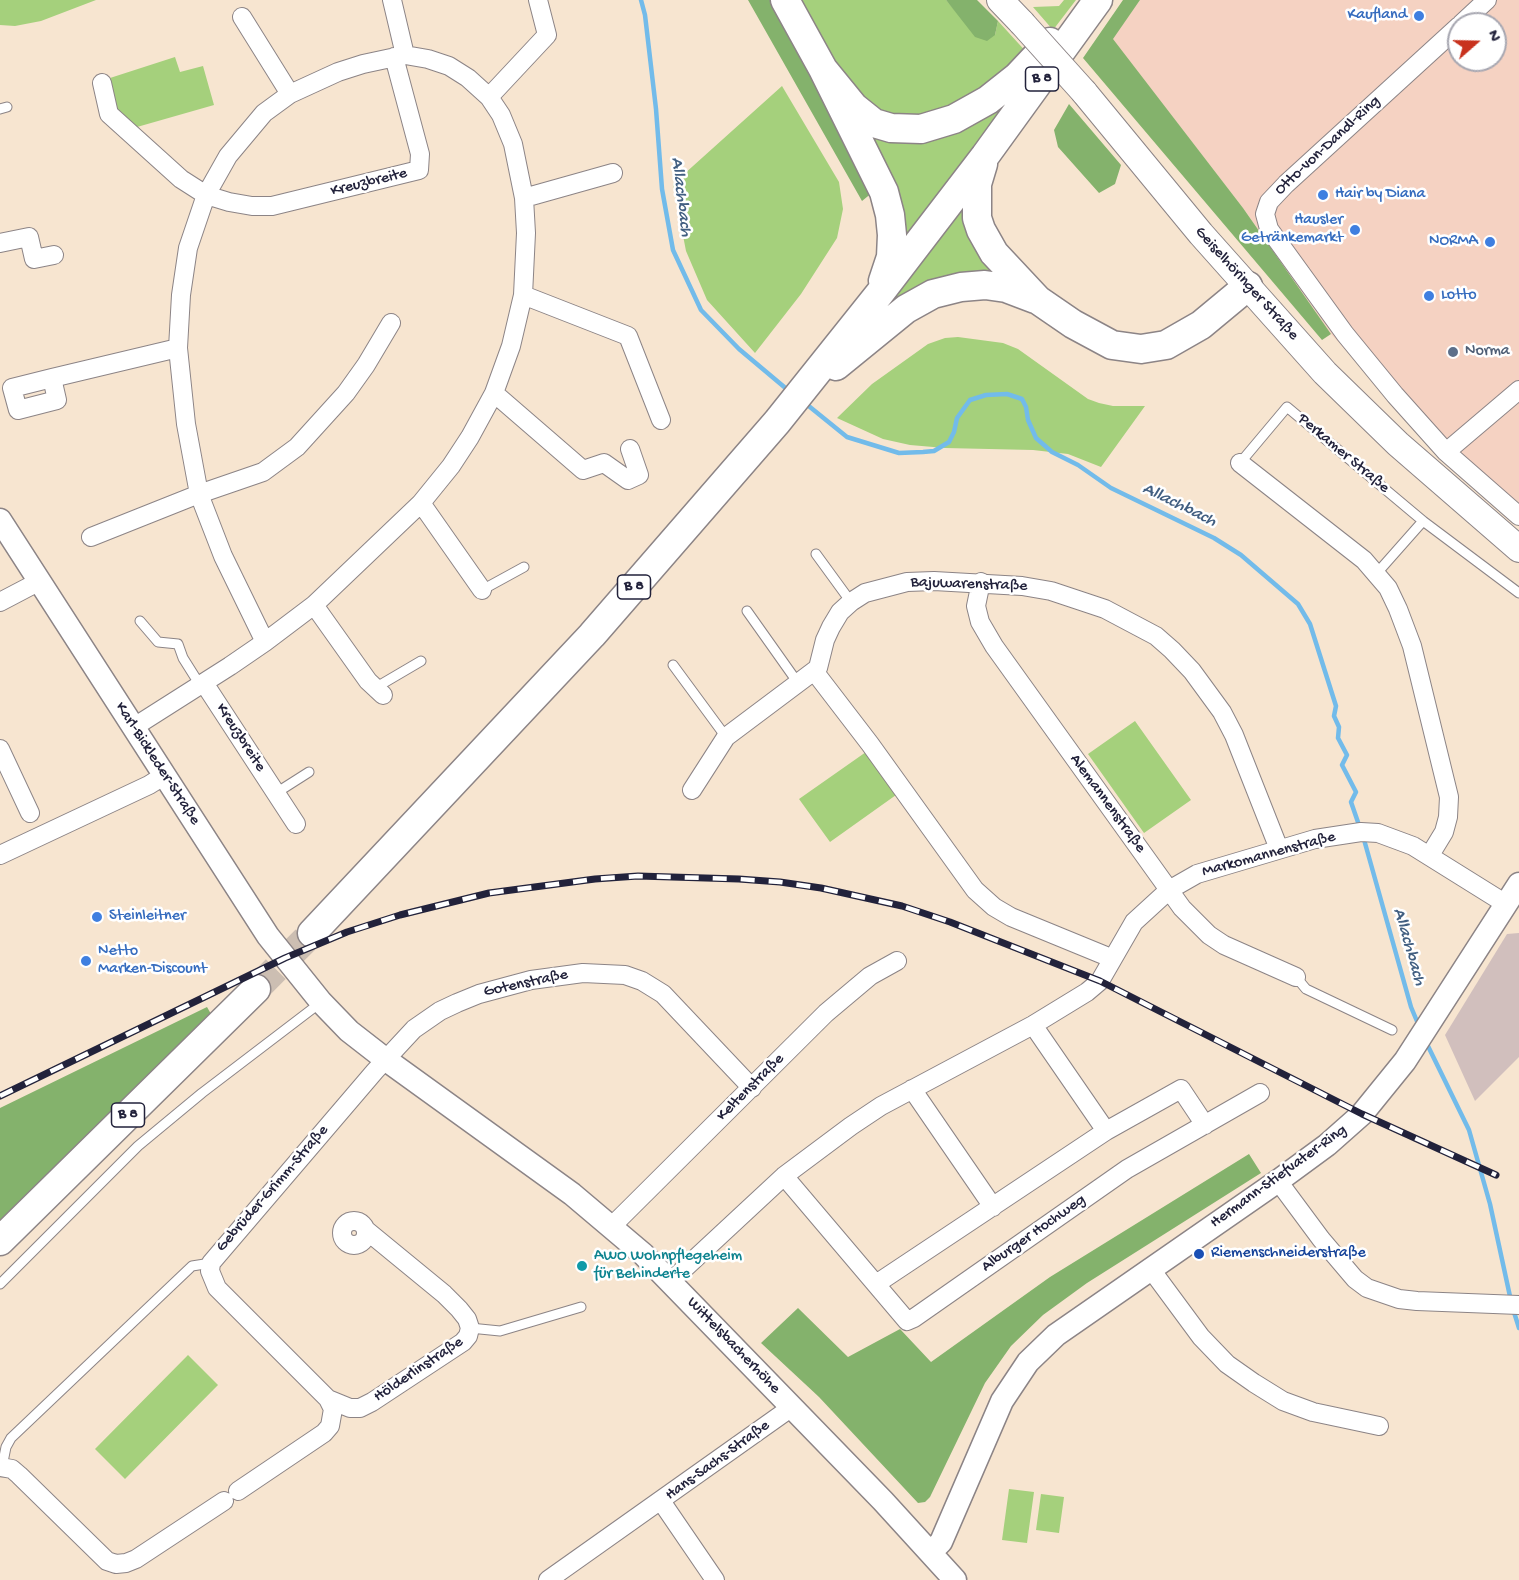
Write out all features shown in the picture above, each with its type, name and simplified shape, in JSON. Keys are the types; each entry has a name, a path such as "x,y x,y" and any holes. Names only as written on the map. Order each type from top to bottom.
{"main road":[{"path":"785,0 824,69 884,192 892,235 891,257 880,292"},
{"name":"Geiselhöringer Straße","path":"1000,0 1084,92 1201,234 1324,373 1398,444 1518,547"},
{"path":"824,69 854,107 874,123 891,128 921,129 954,118 988,99 1010,82 1057,34 1083,0"},
{"name":"B 8","path":"312,933 592,635 777,422 985,156 1098,0"},
{"path":"985,156 976,193 977,218 981,230 999,259 1038,300 1073,324 1112,345 1141,349 1166,345 1201,325 1248,286"},
{"path":"808,383 843,362 906,309 933,294 961,287 985,285 1006,288 1038,300"},
{"name":"B 8","path":"0,1241 256,989"}],"street":[{"name":"Kreuzbreite","path":"102,83 110,114 181,179 206,195 252,206 272,206 419,171 420,154 400,56 392,0"},
{"path":"489,97 547,35 538,0"},
{"name":"Otto-von-Dandl-Ring","path":"1474,12 1487,0"},
{"path":"242,17 290,94"},
{"name":"Otto-von-Dandl-Ring","path":"1447,37 1275,194 1265,214 1269,229 1345,334 1395,395 1446,452 1519,516"},
{"path":"134,727 265,642 314,605 421,503 451,466 494,393 511,346 523,295 526,233 524,198 513,144 501,115 489,97 468,78 449,66 428,59 400,56 338,72 290,94 264,113 228,156 206,195 188,248 181,295 178,348 186,424 199,494 223,556 265,642"},
{"path":"524,198 613,173"},
{"path":"0,243 29,237 34,259 54,255"},
{"path":"523,295 628,336 661,420"},
{"path":"91,537 199,494 263,472 297,447 346,393 366,365 390,323"},
{"path":"52,378 178,348"},
{"path":"1446,452 1519,390"},
{"path":"494,393 583,470 604,463 627,480 639,475 630,449"},
{"name":"Perkamer Straße","path":"1240,462 1364,560 1388,588 1412,646 1449,797 1448,817 1444,832 1430,855"},
{"path":"421,503 483,590"},
{"name":"Karl-Bickleder-Straße","path":"0,520 268,936 321,1002"},
{"path":"0,602 39,581"},
{"name":"Bajuwarenstraße","path":"692,790 726,737 818,668 831,627 840,612 851,602 865,593 906,582 981,582 1052,591 1084,600 1130,621 1155,636 1172,650 1192,671 1222,712 1234,735 1278,849"},
{"name":"Alemannenstraße","path":"981,582 976,606 980,622 994,646 1194,922 1209,935 1243,954 1296,976"},
{"path":"314,605 368,681 379,691"},
{"path":"813,671 870,744 975,890 994,907 1011,917 1111,958"},
{"name":"Kreuzbreite","path":"202,684 296,824"},
{"path":"0,751 30,813"},
{"path":"0,855 165,775"},
{"name":"Markomannenstraße","path":"1033,1025 1078,998 1100,981 1111,958 1134,922 1169,890 1197,874 1315,839 1378,832 1430,855 1506,904"},
{"name":"Hermann-Stiefvater-Ring","path":"931,1552 941,1542 1002,1401 1028,1362 1056,1335 1278,1181 1350,1125 1383,1091 1405,1061 1519,884"},
{"name":"Keltenstraße","path":"612,1226 852,989 897,961"},
{"name":"Gotenstraße","path":"385,1059 414,1029 440,1011 478,994 531,980 583,972 609,973 642,981 663,994 752,1088"},
{"name":"Wittelsbacherhöhe","path":"321,1002 349,1031 385,1059 535,1166 612,1226 671,1281 931,1552 955,1580"},
{"path":"671,1281 784,1176 851,1126 881,1106 1033,1025 1106,1131"},
{"name":"Gebrüder-Grimm-Straße","path":"328,1399 217,1288 210,1271 211,1263 385,1059"},
{"path":"912,1089 993,1207"},
{"path":"876,1284 1106,1131 1181,1089 1205,1125"},
{"name":"Alburger Hochweg","path":"784,1176 907,1321 1126,1169 1260,1093"},
{"path":"1278,1181 1321,1239 1355,1279 1367,1288 1399,1299 1519,1305"},
{"name":"Hölderlinstraße","path":"328,1399 350,1408 372,1402 463,1342 468,1336 470,1328 467,1319 452,1302 401,1259 366,1230 364,1240 353,1245 401,1259"},
{"path":"1150,1268 1200,1337 1227,1364 1254,1383 1283,1401 1313,1412 1379,1426"},
{"path":"1,1467 19,1475 107,1561 116,1564 126,1563 136,1559 324,1433 333,1417 333,1409 328,1399"},
{"name":"Hans-Sachs-Straße","path":"715,1580 661,1501 792,1407"},
{"path":"548,1580 661,1501"}],"lane":[{"name":"Perkamer Straße","path":"1240,462 1287,407 1423,521 1519,593"},
{"path":"1377,573 1423,521"},
{"path":"816,554 851,602"},
{"path":"483,590 524,567"},
{"path":"747,611 798,683"},
{"name":"Kreuzbreite","path":"140,621 158,642 178,644 183,658 202,684"},
{"path":"379,691 421,661"},
{"path":"673,665 726,737"},
{"path":"276,794 309,772"},
{"path":"1296,976 1306,989 1392,1030"},
{"path":"0,1284 138,1146 202,1093 321,1002"},
{"path":"1,1467 11,1438 192,1266 211,1263"},
{"name":"Hölderlinstraße","path":"470,1328 500,1330 581,1307"}],"shaded area":[{"path":"1140,0 1519,0 1519,522 1426,437 1331,334 1243,208 1112,39"},
{"path":"1519,933 1519,1057 1475,1101 1445,1035 1507,934"}],"green space":[{"path":"0,0 96,0 41,21 15,26 0,25"},
{"path":"748,0 773,0 873,192 862,201"},
{"path":"801,0 946,0 959,15 995,35 998,21 1029,55 998,82 919,120 878,114 844,83"},
{"path":"946,0 977,0 998,21 995,35 987,41 975,37"},
{"path":"1064,0 1076,0 1053,30 1033,7 1059,6"},
{"path":"1123,0 1140,0 1113,39 1243,208 1331,334 1322,340 1083,58"},
{"path":"175,57 180,72 203,66 214,105 137,127 117,111 110,78"},
{"path":"782,86 839,182 843,209 837,238 801,294 755,353 707,300 686,251 673,184"},
{"path":"1010,101 907,241 866,127"},
{"path":"1069,104 1121,165 1115,184 1099,193 1058,147 1054,130"},
{"path":"966,203 995,272 871,320"},
{"path":"958,337 1003,343 1018,349 1088,399 1113,406 1145,406 1101,467 1068,454 1033,450 910,445 883,439 837,418 872,384 928,344 945,338"},
{"path":"1135,721 1191,800 1144,833 1088,754"},
{"path":"866,752 896,795 830,842 799,799"},
{"path":"207,1007 211,1014 0,1224 0,1108"},
{"path":"1249,1154 1261,1173 1087,1283 1043,1315 1011,1346 985,1383 930,1497 925,1502 918,1503 819,1397 761,1343 798,1308 848,1357 900,1329 931,1362 1050,1277"},
{"path":"188,1355 218,1385 125,1479 95,1449"},
{"path":"1009,1489 1034,1492 1027,1543 1002,1540"},
{"path":"1041,1494 1064,1497 1059,1533 1036,1530"}],"waterway":[{"name":"Allachbach","path":"641,0 645,15 656,109 662,189 673,250 701,310 739,349 789,391"},
{"name":"Allachbach","path":"805,403 847,437 899,453 934,451 949,442 957,418 970,400 986,395 1007,394 1022,399 1036,438 1052,452 1078,465 1111,488 1214,538 1241,555 1298,604 1310,624 1336,706 1334,716 1339,727 1338,738 1347,755 1342,765 1356,792 1351,802 1360,828"},
{"name":"Allachbach","path":"1363,836 1411,1007 1419,1026"},
{"name":"Allachbach","path":"1426,1042 1469,1130 1490,1204 1511,1301"},
{"name":"Allachbach","path":"1513,1309 1519,1328"}],"tunnel":[{"path":"256,989 312,933"}],"railway":[{"path":"0,1096 285,958 347,932 400,915 489,893 595,879 638,876 739,879 821,888 902,906 950,922 1100,981 1362,1114 1496,1175"}],"place":[{"name":"Kaufland","path":"1419,16"},
{"name":"Hair by Diana","path":"1323,195"},
{"name":"Hausler Getränkemarkt","path":"1355,230"},
{"name":"NORMA","path":"1490,242"},
{"name":"Lotto","path":"1429,296"},
{"name":"Norma","path":"1453,352"},
{"name":"Steinleitner","path":"97,917"},
{"name":"Netto Marken-Discount","path":"86,961"},
{"name":"Riemenschneiderstraße","path":"1199,1254"},
{"name":"AWO Wohnpflegeheim für Behinderte","path":"582,1266"}]}
